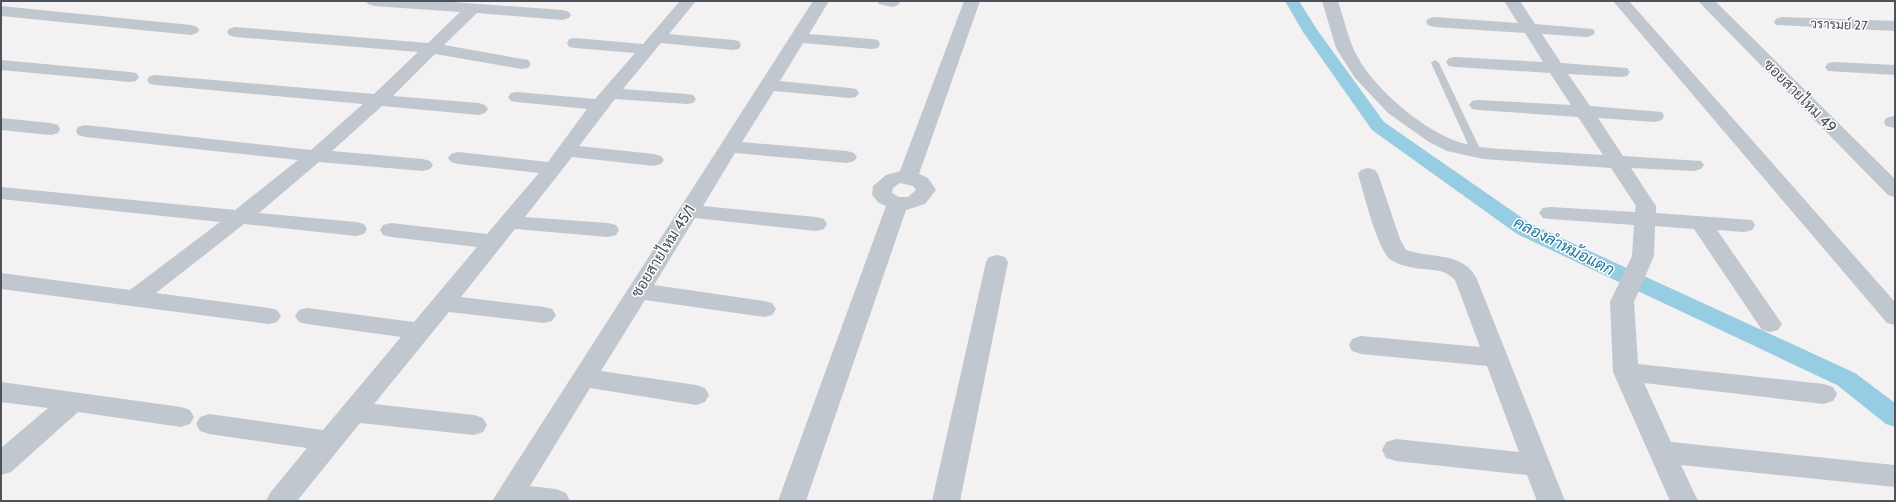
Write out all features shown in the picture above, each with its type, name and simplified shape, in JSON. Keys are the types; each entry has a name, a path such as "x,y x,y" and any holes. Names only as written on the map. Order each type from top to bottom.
{"street":[{"path":"3,13 29,1"},
{"path":"374,1 563,15"},
{"path":"280,501 554,169 605,99 652,44 682,1"},
{"name":"ซอยสายไหม 45/1","path":"508,498 821,1"},
{"path":"792,501 898,203 885,199 881,190 887,182 893,179 908,177 972,1"},
{"path":"1330,1 1347,52 1352,62 1376,91 1400,113 1428,134 1449,145 1477,152 1618,162 1694,164"},
{"path":"1512,1 1646,206 1643,256 1622,302 1626,372 1684,501"},
{"path":"1621,1 1895,317"},
{"name":"ซอยสายไหม 49","path":"1706,1 1895,191"},
{"path":"134,298 239,218 316,156 378,101 472,9"},
{"path":"3,13 191,30"},
{"path":"1434,22 1587,32"},
{"name":"วรารมย์ 27","path":"1782,22 1895,26"},
{"path":"235,32 431,48 522,64"},
{"path":"798,38 872,44"},
{"path":"575,43 733,45"},
{"path":"1455,62 1621,72"},
{"path":"1,65 130,77"},
{"path":"1834,67 1895,70"},
{"path":"156,80 479,110"},
{"path":"768,85 850,93"},
{"path":"517,97 687,100"},
{"path":"1478,105 1655,116"},
{"path":"1,124 51,130"},
{"path":"85,131 316,156 423,165"},
{"path":"729,147 846,158"},
{"path":"567,150 654,160"},
{"path":"458,158 554,169"},
{"path":"1368,174 1393,248 1398,255 1415,261 1438,263 1455,267 1465,277 1551,501"},
{"path":"1,193 356,229"},
{"path":"689,210 816,224"},
{"path":"1550,212 1744,225"},
{"path":"511,222 608,230"},
{"path":"1701,222 1770,324"},
{"path":"391,230 494,242"},
{"path":"946,501 997,262"},
{"path":"1,282 269,316"},
{"path":"638,291 764,309"},
{"path":"444,303 544,315"},
{"path":"306,316 420,331"},
{"path":"1361,345 1497,358"},
{"path":"1626,372 1824,394"},
{"path":"584,378 696,395"},
{"path":"1,392 181,417"},
{"path":"1,464 73,402"},
{"path":"354,412 474,425"},
{"path":"209,424 330,441"},
{"path":"1396,450 1538,465"},
{"path":"1661,452 1894,476"},
{"path":"508,498 556,501"}],"lane":[{"path":"1435,63 1477,152"}],"waterway":[{"name":"คลองลำหม้อแตก","path":"1292,1 1311,32 1378,126 1524,229 1846,379 1895,417"}]}
